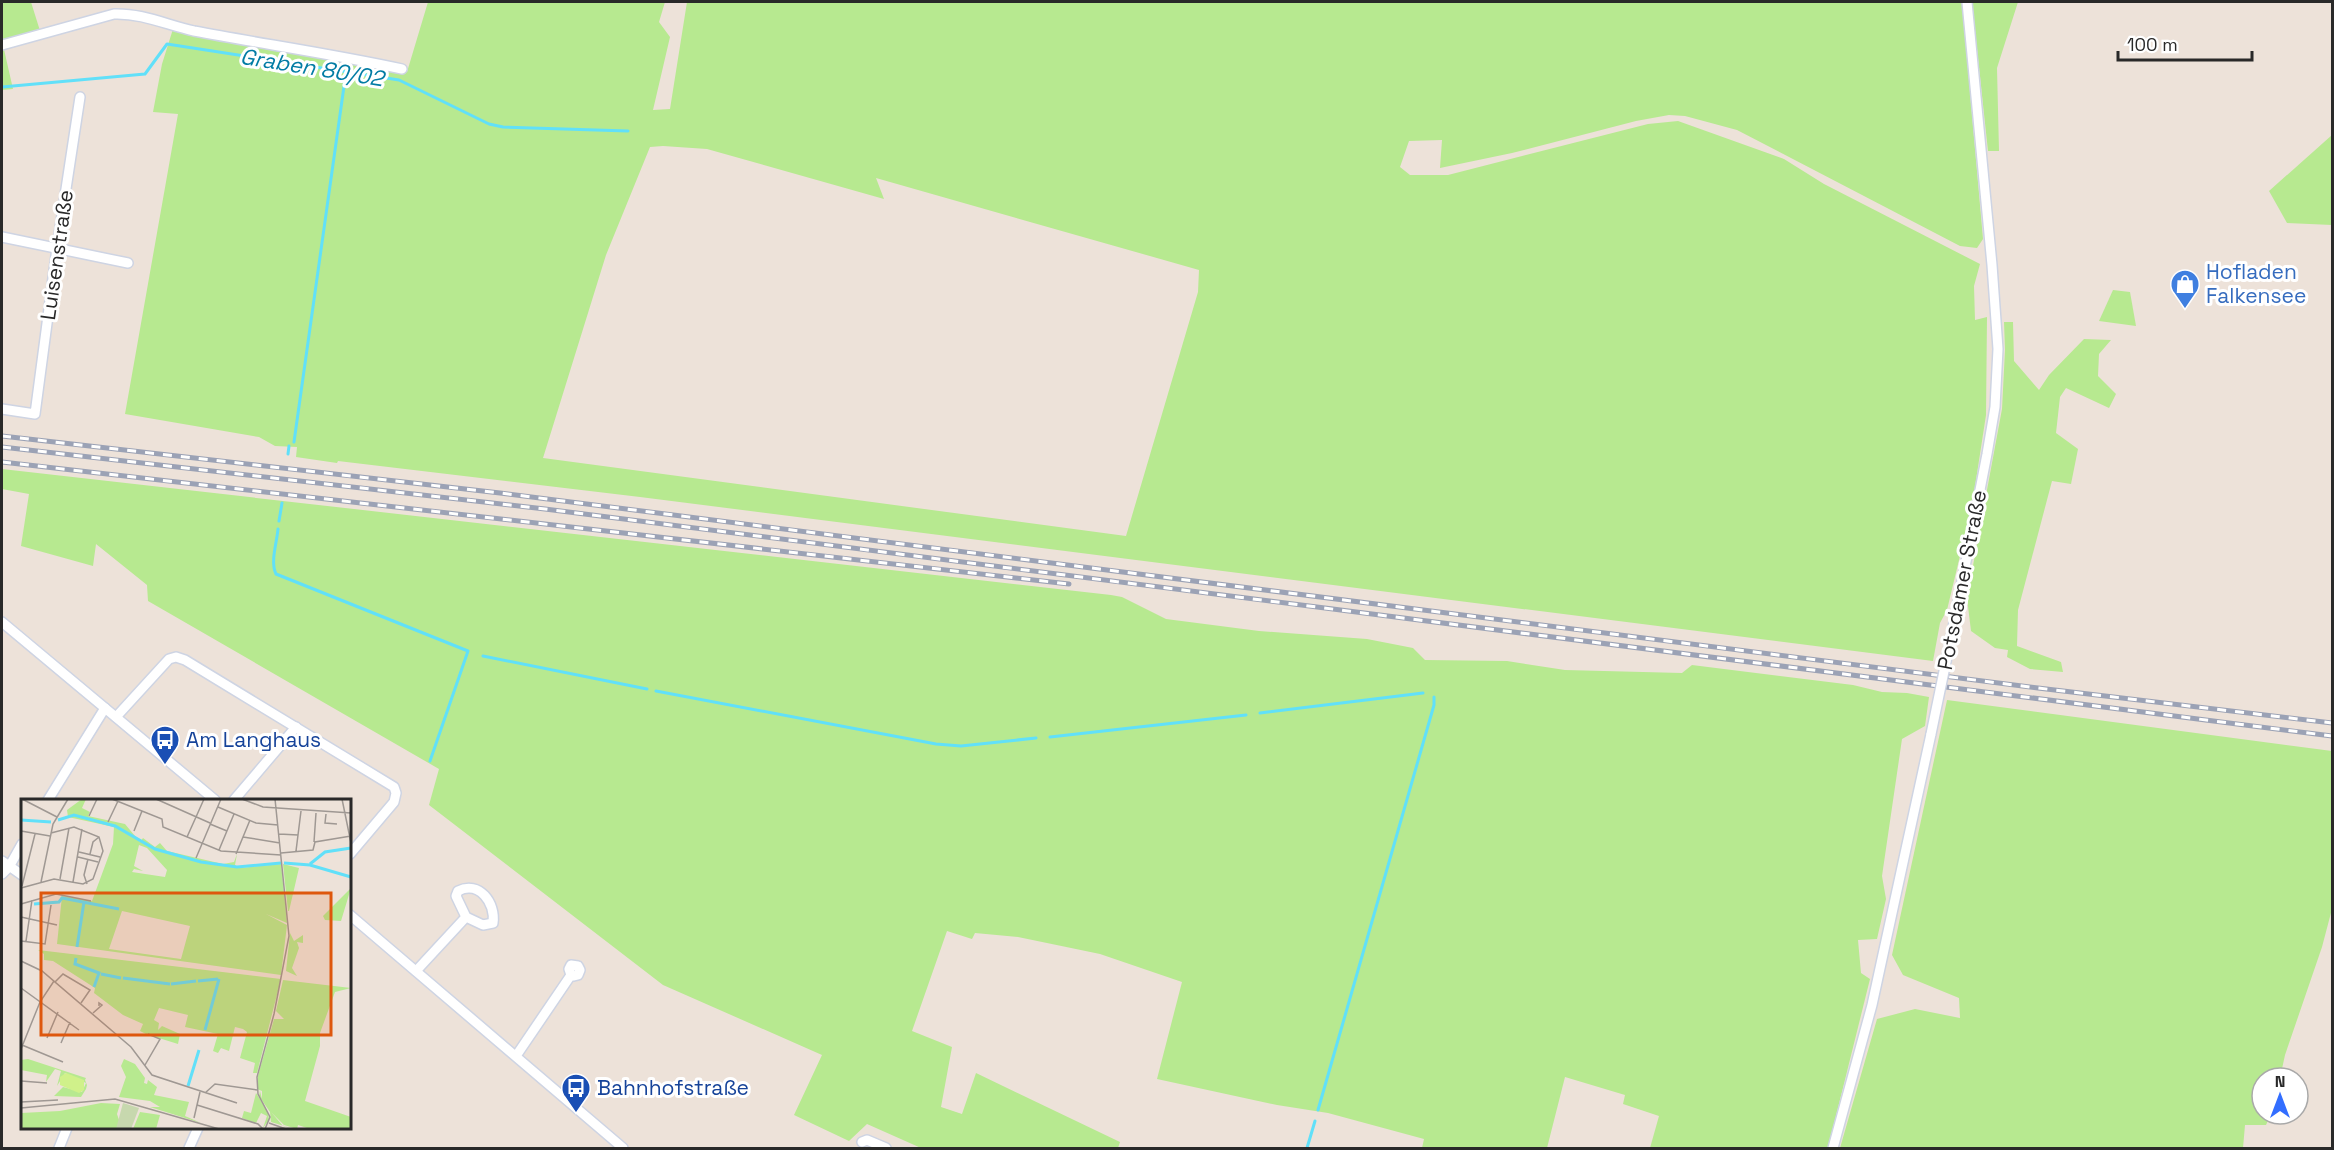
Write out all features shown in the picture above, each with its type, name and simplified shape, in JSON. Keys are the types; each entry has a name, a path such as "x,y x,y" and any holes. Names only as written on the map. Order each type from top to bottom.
{"street":[{"name":"Potsdamer Straße","path":"1833,1149 1874,995 1931,734 1995,407 1998,349 1967,2"},
{"path":"2,45 114,14 124,14 142,16 188,29 402,69"},
{"name":"Luisenstraße","path":"2,409 35,414 80,97"},
{"path":"2,237 128,263"},
{"path":"2,622 213,799"},
{"path":"116,717 160,667 169,658 176,657 394,787 396,793 394,802 351,853"},
{"path":"49,799 105,708"},
{"path":"236,799 296,727"},
{"path":"21,845 4,868 21,875"},
{"path":"470,888 479,891 492,903 495,915 493,923 483,926 466,917 456,901 458,891 470,888"},
{"path":"351,916 623,1149"},
{"path":"416,971 466,917"},
{"path":"516,1056 571,975"},
{"path":"59,1149 68,1129"},
{"path":"189,1149 198,1129"},
{"path":"862,1142 867,1140 886,1149"}],"green space":[{"path":"2,2 31,2 41,34 3,45 13,89 2,90"},
{"path":"428,2 665,2 659,22 670,37 653,110 670,109 687,2 1962,2 1983,239 1977,248 1960,246 1737,130 1685,116 1669,115 1636,121 1512,153 1440,168 1442,140 1409,141 1400,167 1410,175 1448,175 1648,124 1678,121 1784,159 1824,184 1980,264 1974,286 1975,320 1987,317 1986,415 1972,506 1947,610 1940,623 1933,661 640,497 338,461 337,463 296,457 297,447 275,446 259,437 125,414 178,114 153,112 162,64 173,29 407,72","holes":["650,147 707,149 884,199 876,178 1199,270 1198,292 1126,536 543,458 606,255"]},
{"path":"1972,2 2018,2 1997,68 1999,151 1988,151"},
{"path":"2332,135 2332,225 2287,223 2269,191"},
{"path":"2113,290 2130,292 2136,326 2099,321"},
{"path":"2004,322 2013,322 2014,361 2039,390 2049,375 2084,339 2111,340 2099,354 2098,376 2116,394 2109,408 2066,388 2060,397 2056,433 2078,449 2071,484 2052,481 2018,610 2017,646 2061,662 2063,672 2030,669 2007,657 2008,650 1995,648 1971,631 1967,598 2002,409"},
{"path":"2,469 1111,595 1122,597 1166,619 1259,631 1367,639 1413,648 1425,660 1507,661 1565,670 1682,673 1692,665 1929,697 1925,726 1902,739 1882,876 1886,899 1877,939 1858,940 1861,973 1870,979 1828,1148 1650,1148 1659,1116 1623,1104 1625,1095 1565,1077 1547,1148 1422,1148 1424,1139 1328,1113 1277,1105 1157,1079 1182,982 1100,954 1018,937 975,933 972,939 947,931 912,1031 952,1047 941,1107 962,1114 976,1073 1120,1142 1118,1148 921,1148 867,1124 849,1141 794,1115 822,1055 663,985 429,805 439,769 148,601 147,585 96,544 93,566 21,546 29,494 2,489"},
{"path":"1947,700 2332,751 2332,909 2322,947 2283,1066 2250,1066 2250,1125 2245,1125 2243,1148 1840,1148 1877,1019 1915,1009 1960,1018 1959,998 1903,975 1892,955"}],"waterway":[{"name":"Graben 80/02","path":"2,87 145,74 167,44 399,80 489,124 503,127 628,131"},
{"path":"294,442 346,72"},
{"path":"288,454 289,446"},
{"path":"279,521 282,503"},
{"path":"278,529 274,558 276,574 468,651 430,761"},
{"path":"483,656 647,689"},
{"path":"656,691 936,744 961,746 1036,738"},
{"path":"1260,713 1423,693"},
{"path":"1318,1110 1434,705 1434,697"},
{"path":"1050,737 1246,715"},
{"path":"1307,1148 1315,1121"}],"railway":[{"path":"2,436 500,493 2038,688 2332,723"},
{"path":"2,447 545,509 2332,736"},
{"path":"2,462 1069,584"}],"place":[{"name":"Hofladen Falkensee","path":"2185,310"},
{"name":"Am Langhaus","path":"165,766"},
{"name":"Bahnhofstraße","path":"576,1114"}]}
